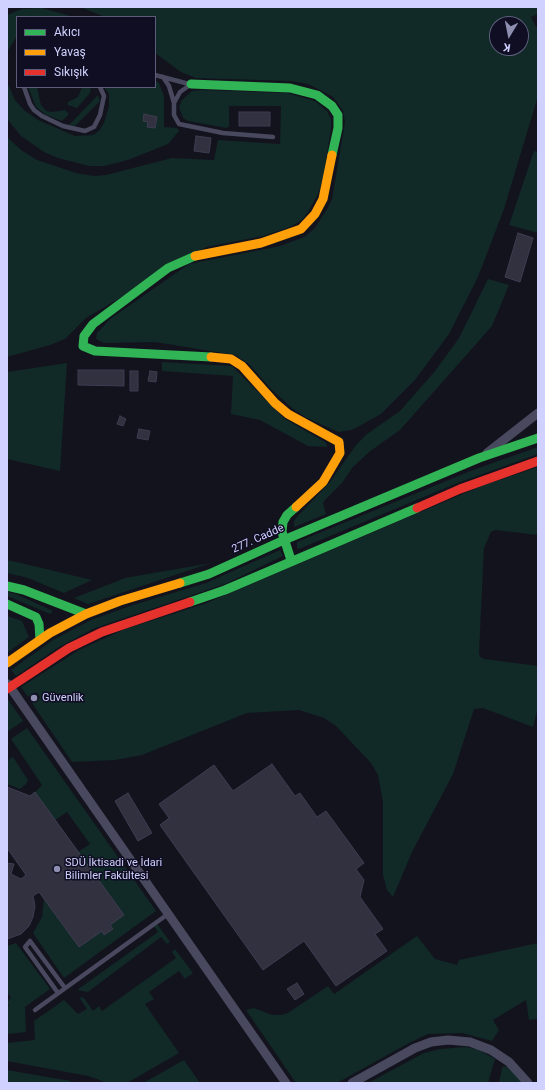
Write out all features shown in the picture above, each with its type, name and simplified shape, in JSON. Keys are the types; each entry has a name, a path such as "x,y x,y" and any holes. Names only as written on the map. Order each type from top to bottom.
{"street":[{"path":"191,84 290,88 317,95 332,106 338,115 338,128 323,199 315,214 301,229 293,233 261,243 201,254 168,268 93,324 84,336 83,346 89,350 95,351 175,354 231,360 242,366 275,403 288,414 339,442 340,453 323,482 284,519 282,528 284,540 291,560"},
{"path":"479,458 538,413"},
{"name":"277. Cadde","path":"7,663 40,640 86,614 209,574 284,540 479,458 538,438"},
{"path":"286,1083 8,686 47,662 102,632 213,594 472,484 538,461"},
{"path":"7,586 24,590 86,614"},
{"path":"7,604 22,609 36,617 39,624 40,640"},
{"path":"352,1083 415,1048 431,1042 448,1040 475,1043 495,1052 509,1062 528,1083"}],"lane":[{"path":"156,75 191,84"},
{"path":"163,77 169,86 174,103 174,114 179,124 223,133 273,136"},
{"path":"174,103 180,92 191,84"},
{"path":"24,88 30,104 34,110 42,116 69,128 84,131 94,127 100,116 104,96 100,88"},
{"path":"35,1010 168,914"},
{"path":"58,993 25,947 30,942 65,988"}],"green space":[{"path":"80,7 538,7 538,14 531,17 536,27 538,27 538,96 504,209 478,277 449,334 415,380 381,414 352,430 338,432 305,417 292,408 271,389 249,364 235,355 155,342 104,343 96,339 97,333 110,319 189,264 280,246 304,237 314,229 332,199 345,122 343,111 333,97 308,84 291,81 196,78 181,72 156,54 156,16 102,16"},
{"path":"42,8 70,16 16,16 16,38 7,52 7,15 22,9"},
{"path":"156,81 159,83 164,96 164,127 177,128 179,131 168,144 128,160 104,166 89,166 58,158 44,152 21,136 7,119 7,82 15,100 24,110 38,120 75,136 93,135 99,131 104,123 109,106 109,94 105,88 156,88"},
{"path":"28,88 37,88 41,105 46,111 53,112 65,110 69,114 62,121 46,115 36,107"},
{"path":"82,88 91,88 90,93 77,108 68,105 68,102 78,97"},
{"path":"192,91 287,93 315,101 327,111 331,119 331,129 323,177 319,192 308,212 302,220 290,227 263,236 206,247 86,318 65,339 50,345 7,357 7,137 21,150 37,160 76,173 94,176 106,175 172,158 214,160 218,140 280,144 281,106 229,106 229,126 227,128 188,121 183,118 179,107 182,100"},
{"path":"98,95 100,101 75,126 69,125"},
{"path":"534,151 538,152 538,233 509,225"},
{"path":"488,279 509,285 492,326 400,430 369,452 352,468 342,483 323,503 326,514 294,527 294,521 296,518 330,482 356,445 367,434 400,411 435,371 459,338"},
{"path":"162,362 232,366 285,419 325,442 328,447 308,446 260,420 231,414 233,376 162,371"},
{"path":"67,363 60,471 7,459 7,372"},
{"path":"538,447 538,454 455,484 299,549 297,548 297,542 473,470"},
{"path":"538,467 538,535 495,530 491,532 484,548 479,653 480,657 484,659 538,666 538,707 533,727 483,708 474,709 453,774 412,852 393,897 387,890 383,875 383,802 378,775 371,763 336,726 324,718 299,710 247,713 142,755 115,760 72,762 32,703 40,698 37,692 28,697 21,687 79,650 125,629 204,604 484,485"},
{"path":"280,550 283,556 225,584 95,628 59,647 16,676 11,670 53,640 91,620 133,605 206,583"},
{"path":"7,560 92,580 64,593 28,578 7,573"},
{"path":"211,563 88,604 74,598 125,578"},
{"path":"7,592 16,594 53,611 50,614 7,596"},
{"path":"7,616 22,621 29,637 7,653"},
{"path":"7,698 23,721 7,732"},
{"path":"27,728 156,911 64,978 33,933 42,917 44,899 79,947 102,931 104,935 113,929 110,925 124,915 78,852 90,844 67,812 55,820 35,792 42,785 11,739"},
{"path":"13,757 28,780 20,789 7,784 7,761"},
{"path":"156,922 170,942 167,944 161,937 88,992 77,990 158,932 153,925"},
{"path":"417,936 435,959 457,965 459,960 538,943 538,1019 529,1020 526,1000 493,1020 499,1030 492,1041 462,1033 428,1034 337,1083 296,1083 246,1010 254,1008 272,1015 281,1015 288,1013 328,986 334,994"},
{"path":"16,943 50,989 25,1007 26,1032 7,1034 7,1007 9,1006 7,1001 11,998 7,992 7,946"},
{"path":"175,949 193,973 185,979 179,971 149,992 154,999 145,1004 179,1053 127,1083 108,1083 88,1076 7,1061 7,1043 35,1040 34,1021 64,1000 78,1014 87,1009 79,997 84,998 93,1011 99,1006 102,1011 176,958 172,952"},
{"path":"465,1047 477,1049 495,1059 488,1083 368,1083 424,1053 440,1049"},
{"path":"184,1060 200,1083 143,1083"},
{"path":"506,1066 523,1083 499,1083 502,1067"},
{"path":"7,1070 71,1081 70,1083 7,1083"}],"building":[{"path":"239,112 270,112 270,126 239,126"},
{"path":"144,114 157,117 155,128 147,127 148,122 143,121"},
{"path":"196,136 211,138 209,153 194,151"},
{"path":"518,233 533,238 520,282 505,277"},
{"path":"78,370 124,370 124,386 78,385"},
{"path":"130,371 138,371 138,391 130,391"},
{"path":"150,371 157,372 156,382 148,381"},
{"path":"120,416 126,419 123,426 117,424"},
{"path":"139,429 150,431 148,440 137,438"},
{"path":"272,764 295,796 300,793 317,817 326,811 364,863 356,869 364,880 360,897 383,929 375,934 387,951 336,986 304,941 263,970 160,825 169,818 159,804 214,765 233,791"},
{"name":"SDÜ İktisadi ve İdari Bilimler Fakültesi","path":"7,787 30,796 35,792 124,915 110,925 113,929 104,935 102,931 79,947 39,892 33,896 35,906 33,917 29,926 21,934 7,939 7,863 14,864 11,874 21,879 26,875 7,848"},
{"path":"128,793 152,833 138,841 115,801"},
{"path":"297,983 304,994 295,1000 287,989"}],"traffic: fast":[{"path":"191,84 290,88 317,95 332,106 338,115 338,128 332,155"},
{"path":"195,256 168,268 93,324 84,336 83,346 95,351 211,357"},
{"path":"180,583 209,574 284,540 479,458 538,438"},
{"path":"291,560 282,532 283,522 287,515 296,507"},
{"path":"190,602 225,590 417,508"},
{"path":"7,586 24,590 86,614"},
{"path":"7,604 36,617 39,624 40,640"}],"traffic: slow":[{"path":"195,256 261,243 301,229 315,214 323,199 332,155"},
{"path":"211,357 231,359 242,366 275,403 288,414 339,442 340,453 323,482 296,507"},
{"path":"7,663 50,633 86,614 120,601 180,583"}],"traffic: jam":[{"path":"417,508 460,489 538,461"},
{"path":"7,689 69,648 102,632 190,602"}],"place":[{"name":"Güvenlik","path":"34,698"},
{"name":"SDÜ İktisadi ve İdari Bilimler Fakültesi","path":"57,869"}]}
